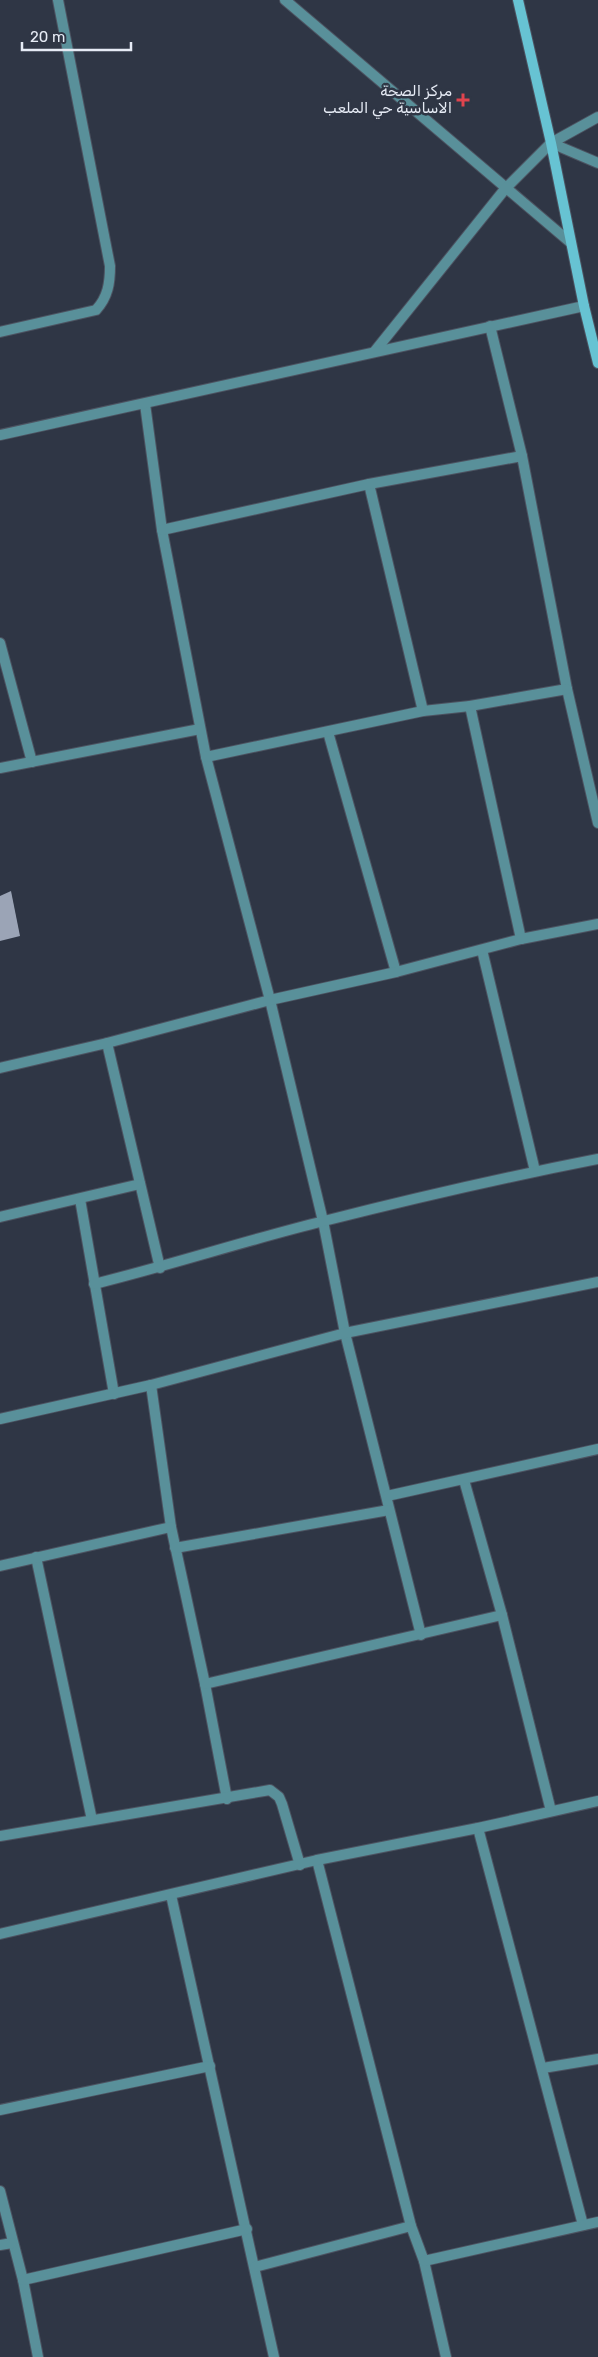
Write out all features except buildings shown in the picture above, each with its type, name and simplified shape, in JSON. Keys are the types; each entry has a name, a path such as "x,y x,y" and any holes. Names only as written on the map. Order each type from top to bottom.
{"street":[{"path":"0,332 96,310 104,302 108,292 110,266 58,0"},
{"path":"285,0 572,243"},
{"path":"518,0 598,363"},
{"path":"375,351 505,188 551,144 598,117"},
{"path":"551,144 598,163"},
{"path":"0,435 584,306"},
{"path":"490,326 522,456 567,689 598,823"},
{"path":"145,404 162,530 206,757 270,1000 323,1221 345,1333 388,1496 389,1510 421,1635"},
{"path":"162,530 369,484 522,456"},
{"path":"369,484 423,711"},
{"path":"0,643 32,762"},
{"path":"206,757 423,711 470,706 567,689"},
{"path":"470,706 521,939"},
{"path":"0,768 200,729"},
{"path":"328,732 396,972"},
{"path":"0,1068 107,1043 270,1000 396,972 521,939 598,924"},
{"path":"482,950 535,1172"},
{"path":"107,1043 160,1268"},
{"path":"94,1284 160,1268 323,1221 598,1159"},
{"path":"0,1217 140,1184"},
{"path":"80,1199 114,1394"},
{"path":"0,1419 151,1385 345,1333 598,1282"},
{"path":"151,1385 171,1527 205,1684 227,1799"},
{"path":"388,1496 598,1450"},
{"path":"464,1480 502,1615 551,1811"},
{"path":"175,1548 389,1510"},
{"path":"0,1566 171,1527"},
{"path":"36,1557 92,1820"},
{"path":"205,1684 502,1615"},
{"path":"0,1836 227,1799 270,1790 274,1792 282,1804 300,1865"},
{"path":"0,1934 318,1860 478,1828 598,1801"},
{"path":"478,1828 543,2068 583,2226"},
{"path":"318,1860 411,2226 424,2261 446,2357"},
{"path":"171,1895 274,2357"},
{"path":"543,2068 598,2059"},
{"path":"0,2110 210,2066"},
{"path":"0,2191 23,2280 38,2357"},
{"path":"424,2261 598,2222"},
{"path":"255,2267 411,2226"},
{"path":"23,2280 247,2229"},
{"path":"0,2244 12,2243"}],"place":[{"name":"مركز الصحة الاساسية حي الملعب","path":"463,100"}]}
